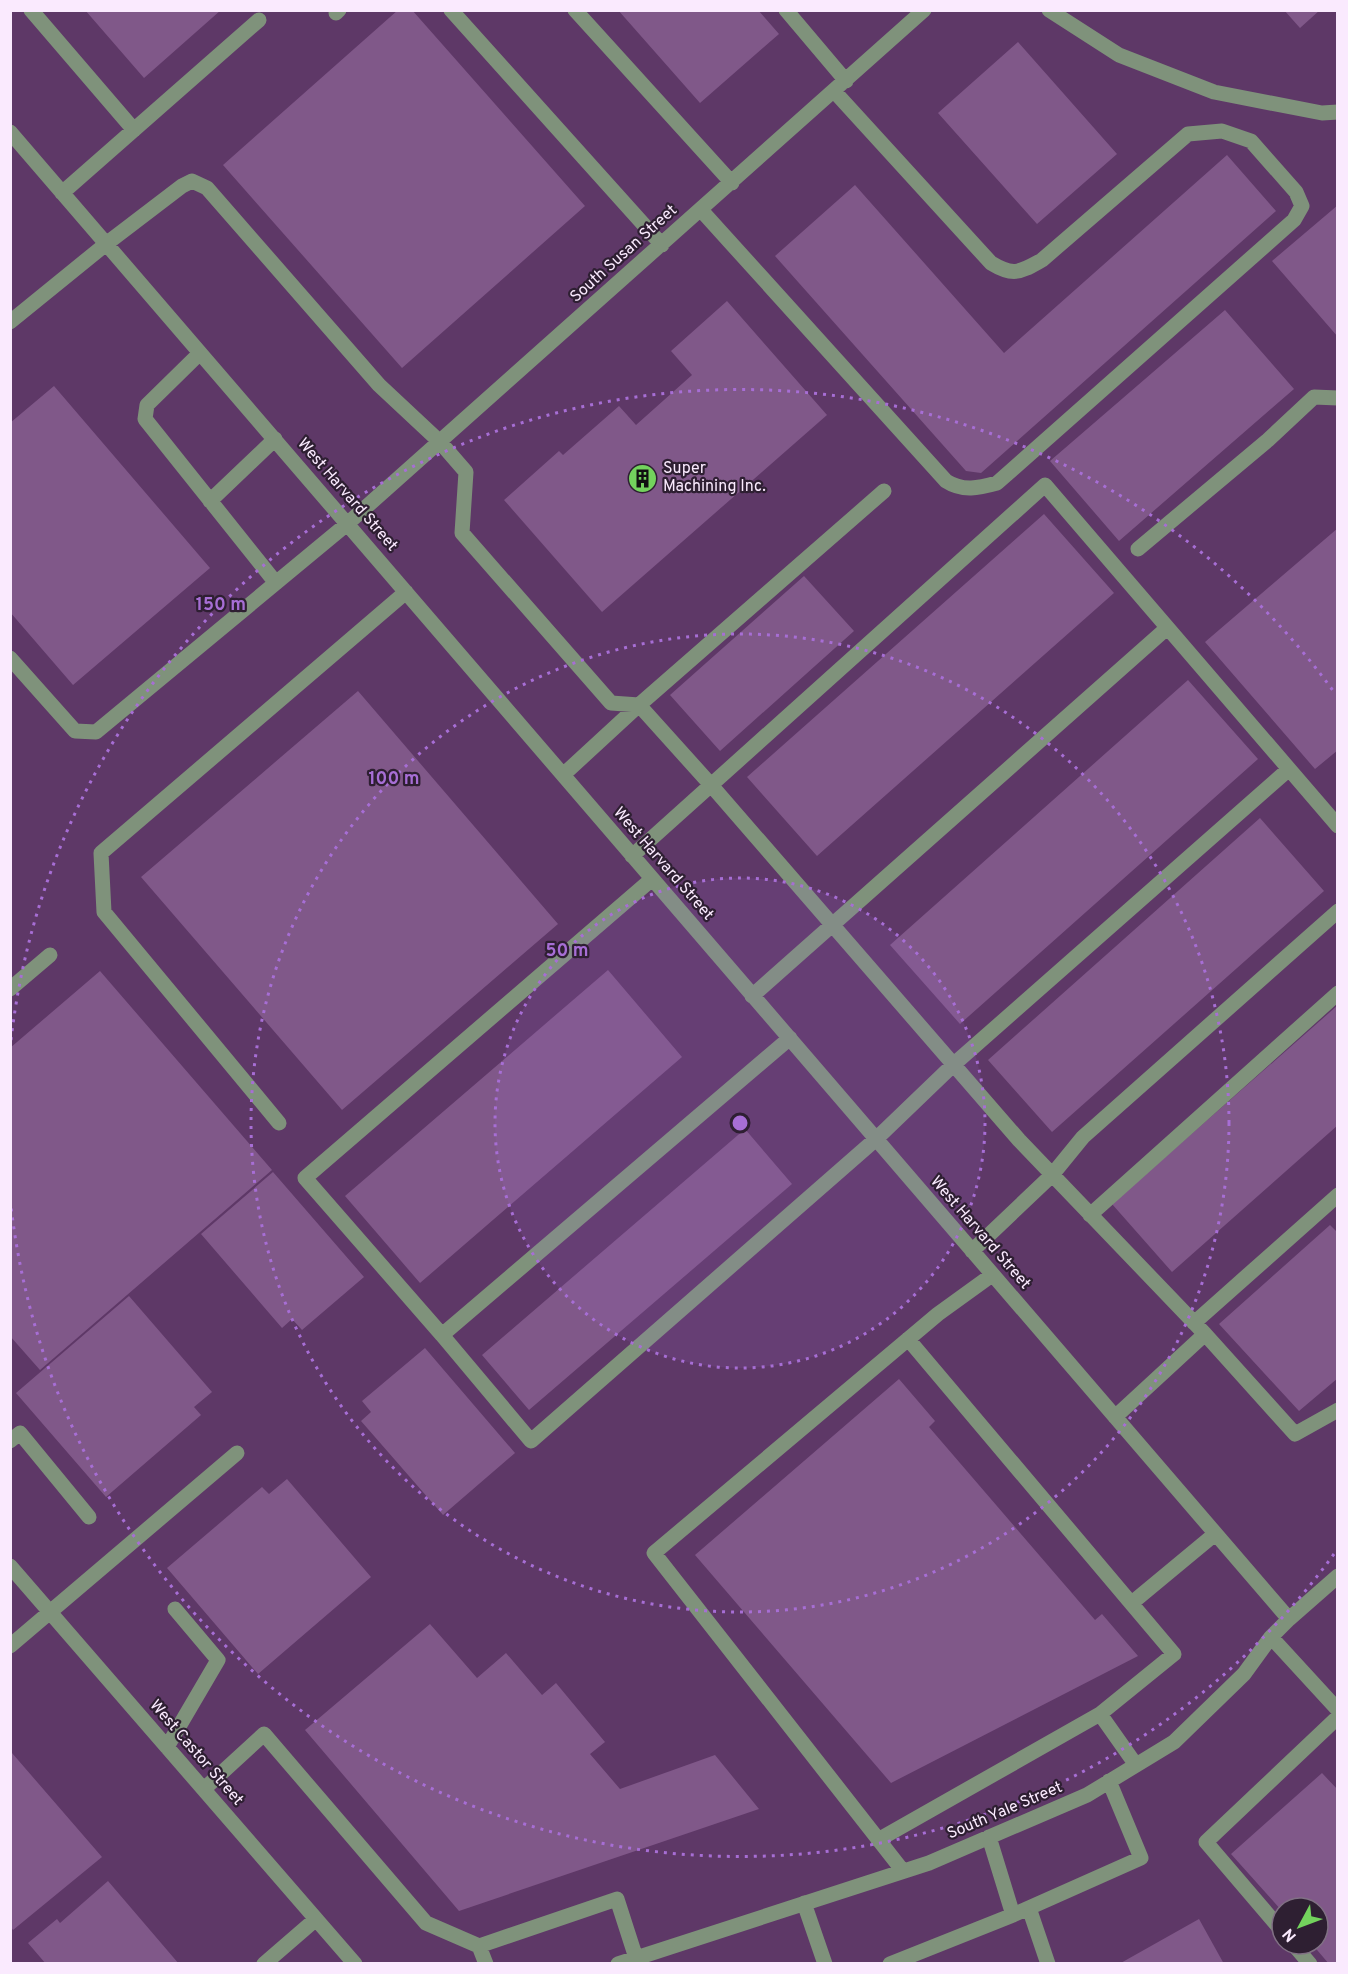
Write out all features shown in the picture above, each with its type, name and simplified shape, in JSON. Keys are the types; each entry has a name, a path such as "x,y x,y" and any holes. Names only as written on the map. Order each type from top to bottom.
{"street":[{"path":"31,10 134,130"},
{"path":"451,10 662,245"},
{"path":"575,10 732,183"},
{"path":"701,210 946,481 956,487 978,488 997,483 1294,220 1302,206 1296,192 1251,141 1222,131 1188,134 1042,260 1024,270 1006,272 991,263 840,86 786,10"},
{"name":"South Susan Street","path":"10,658 75,731 96,732 347,524 924,10"},
{"path":"1048,10 1119,55 1214,92 1322,113 1338,112"},
{"path":"62,193 259,20"},
{"name":"West Harvard Street","path":"10,132 1289,1619"},
{"path":"10,322 182,186 192,181 207,188 379,384 440,442 466,472 462,533 610,703 639,705 1019,1140 1194,1323 1294,1434 1338,1410"},
{"path":"200,353 147,405 145,419 276,583"},
{"path":"1138,549 1268,440 1314,397 1338,398"},
{"path":"210,501 275,440"},
{"path":"632,856 1046,485 1338,826"},
{"path":"563,775 639,705 884,491"},
{"path":"279,1123 104,912 100,853 406,592"},
{"path":"752,996 1167,628"},
{"path":"652,879 305,1178 531,1441 876,1139 954,1065 1289,769"},
{"path":"972,1251 1052,1175 1083,1137 1338,911"},
{"path":"10,989 50,955"},
{"path":"1090,1215 1338,993"},
{"path":"442,1335 790,1038"},
{"path":"1194,1323 1338,1195"},
{"path":"903,1871 654,1553 938,1314 992,1275"},
{"path":"1115,1417 1205,1335"},
{"path":"879,1840 1100,1714 1174,1654 908,1339"},
{"path":"10,1441 20,1433 89,1517"},
{"path":"10,1646 237,1453"},
{"path":"1132,1602 1215,1534"},
{"name":"West Castor Street","path":"10,1566 355,1964"},
{"name":"South Yale Street","path":"618,1964 929,1863 1087,1795 1174,1742 1244,1674 1271,1637 1338,1576"},
{"path":"167,1747 218,1660 175,1609"},
{"path":"1271,1637 1338,1710"},
{"path":"1100,1714 1136,1765"},
{"path":"1270,1917 1206,1842 1338,1717"},
{"path":"204,1789 264,1734 426,1923 479,1946 617,1899 636,1958"},
{"path":"890,1964 1013,1915 1141,1858 1109,1782"},
{"path":"989,1837 1013,1915"},
{"path":"804,1903 825,1964"},
{"path":"1029,1908 1048,1964"},
{"path":"264,1964 316,1919"},
{"path":"479,1946 486,1964"}],"shaded area":[{"path":"11,11 1337,11 1337,1963 11,1964"}],"building":[{"path":"85,10 221,10 144,78"},
{"path":"398,10 412,10 585,206 402,368 223,165"},
{"path":"618,10 758,10 779,34 700,103"},
{"path":"1284,10 1320,10 1300,28"},
{"path":"1018,42 1117,154 1037,224 938,113"},
{"path":"1227,155 1276,211 981,473 966,471 775,256 855,185 1004,353"},
{"path":"1338,205 1338,337 1272,261"},
{"name":"Super Machining Inc.","path":"727,301 827,415 602,612 504,500 559,451 563,455 619,406 636,425 692,375 671,351"},
{"path":"1225,310 1294,389 1119,541 1050,461"},
{"path":"54,386 210,568 73,685 10,612 10,423"},
{"path":"1044,514 1114,593 817,856 747,777"},
{"path":"1338,528 1338,750 1315,769 1205,642"},
{"path":"804,576 854,631 720,751 670,695"},
{"path":"1188,680 1258,759 960,1024 890,945"},
{"path":"358,691 558,924 342,1110 141,877"},
{"path":"1260,818 1324,891 1052,1132 988,1060"},
{"path":"608,970 682,1057 420,1283 345,1196"},
{"path":"100,971 272,1170 40,1370 10,1336 10,1048"},
{"path":"1338,1005 1338,1125 1172,1272 1112,1204"},
{"path":"745,1129 792,1184 529,1410 482,1355"},
{"path":"273,1172 364,1277 302,1330 292,1319 282,1328 201,1234"},
{"path":"1330,1225 1338,1233 1338,1378 1299,1411 1219,1324"},
{"path":"129,1296 212,1392 194,1407 201,1415 106,1497 16,1393"},
{"path":"425,1348 515,1453 443,1515 361,1421 371,1412 362,1401"},
{"path":"899,1379 935,1421 929,1427 1095,1620 1102,1614 1138,1656 891,1783 695,1555"},
{"path":"287,1479 371,1577 258,1674 167,1568 262,1487 269,1494"},
{"path":"430,1624 477,1678 506,1653 542,1695 556,1683 605,1742 590,1754 620,1789 715,1755 759,1809 459,1911 305,1730"},
{"path":"12,1753 102,1857 13,1930 10,1926"},
{"path":"1322,1773 1338,1790 1338,1964 1329,1964 1322,1956 1330,1956 1330,1896 1270,1898 1231,1854"},
{"path":"108,1881 179,1964 46,1964 28,1943 57,1919 60,1923"},
{"path":"1199,1919 1224,1964 1119,1964"}],"place":[{"name":"Super Machining Inc.","path":"642,478"}]}
